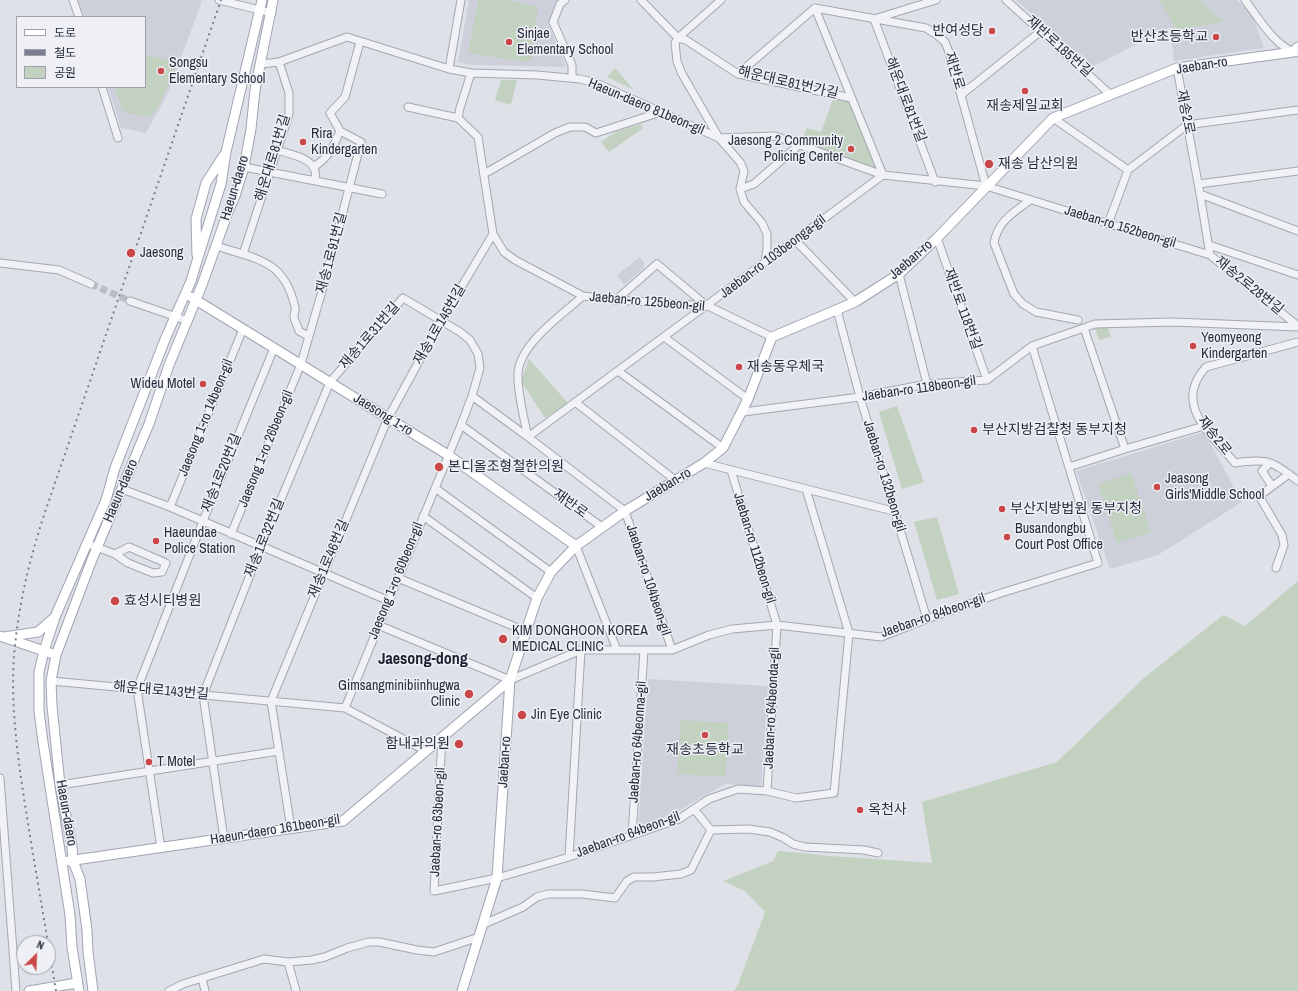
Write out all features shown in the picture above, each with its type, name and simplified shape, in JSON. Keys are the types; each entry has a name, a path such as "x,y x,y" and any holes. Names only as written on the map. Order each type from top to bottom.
{"main road":[{"name":"Haeun-daero","path":"78,987 70,916 39,711 40,672 44,651 55,617 106,500 115,468 197,261 221,184 226,152 261,10 262,0"},
{"name":"Haeun-daero","path":"93,991 80,879 73,860 72,846 60,785 51,681 56,655 97,548 149,424 169,365 188,321 235,196 244,167 251,129 255,90 272,13 273,0"},
{"name":"Jaeban-ro","path":"462,991 497,878 510,680 537,598 551,572 576,546 602,527 625,511 704,463 723,448 748,399 772,337 855,302 899,274 937,238 1053,118 1177,68 1296,51"},
{"path":"197,261 196,219 206,183 226,152"},
{"name":"Jaesong 1-ro","path":"185,294 448,455 576,546"},
{"path":"2,637 38,632 55,617"},
{"path":"2,637 56,655"},
{"name":"Haeun-daero 161beon-gil","path":"62,862 343,821 510,680"},
{"path":"29,991 78,987"}],"street":[{"path":"73,0 79,16"},
{"path":"219,0 272,13"},
{"path":"449,69 461,0"},
{"path":"565,0 560,4 553,22 572,65 572,78"},
{"path":"641,0 678,38"},
{"path":"721,0 678,38 675,43 677,61 681,72 719,138 740,162 744,171 740,189 744,202 762,223 767,234 765,262"},
{"path":"874,19 936,0"},
{"name":"재반로185번길","path":"1006,0 1112,95"},
{"path":"1245,0 1275,40 1296,51"},
{"path":"738,74 815,8 883,175"},
{"name":"재반로","path":"815,8 926,28 945,42 986,186"},
{"name":"해운대로81번길","path":"874,19 936,182"},
{"path":"961,95 1041,31"},
{"name":"Haeun-daero 81beon-gil","path":"261,64 279,62 347,38 449,69 471,73 537,74 572,78 596,83 719,138 775,136 883,175 936,182 986,186"},
{"name":"해운대로81번가길","path":"678,38 686,40 738,74 851,98"},
{"path":"313,167 328,156 340,131 330,113 345,97 360,42"},
{"name":"해운대로81번길","path":"243,254 289,114 289,93 279,62"},
{"name":"재송2로","path":"1177,68 1200,194"},
{"path":"408,107 458,118 471,73"},
{"path":"102,88 118,138"},
{"path":"1108,224 1128,170 1187,124 1298,110"},
{"path":"484,174 555,133 570,127 585,127 596,133 661,112"},
{"name":"Jaeban-ro 125beon-gil","path":"458,118 478,138 493,234 504,252 515,260 583,296 616,300 708,306 772,337"},
{"path":"1053,118 1128,170"},
{"name":"재송1로91번길","path":"301,364 326,277 361,142 340,131"},
{"path":"740,189 754,184 800,144"},
{"path":"277,150 297,156 310,163 316,172 314,181"},
{"path":"244,167 382,194"},
{"path":"1198,184 1298,171"},
{"name":"Jaeban-ro 103beonga-gil","path":"528,438 883,175"},
{"name":"Jaeban-ro 152beon-gil","path":"986,186 1210,255"},
{"path":"1200,194 1298,231"},
{"name":"재송2로28번길","path":"1200,194 1210,255 1298,327"},
{"path":"1030,200 1008,216 996,235 994,243 1014,294 1023,304 1036,312 1078,320"},
{"name":"재송1로145번길","path":"388,418 441,321 493,234"},
{"name":"재반로 118번길","path":"937,238 987,380"},
{"path":"795,240 855,302"},
{"path":"1209,245 1298,275"},
{"path":"217,246 262,261 280,273 288,286 296,309 294,315 299,331 308,336"},
{"path":"0,263 58,270 91,284"},
{"path":"616,300 657,264 708,306"},
{"path":"899,274 927,384"},
{"path":"528,438 517,376 519,364 523,354 532,341 583,296"},
{"name":"재송1로31번길","path":"330,382 403,298 441,321 470,340 478,354 480,368 472,396 448,455"},
{"path":"130,301 188,321"},
{"name":"Jaeban-ro 132beon-gil","path":"837,310 860,396 927,619"},
{"name":"Jaeban-ro 118beon-gil","path":"742,412 860,396 927,384 987,380 1032,346 1095,324 1173,322 1298,327"},
{"path":"1084,328 1125,449"},
{"name":"Jaesong 1-ro 14beon-gil","path":"170,507 243,329"},
{"path":"664,337 748,399"},
{"name":"재송2로","path":"1298,342 1206,366 1199,374 1193,387 1192,398 1195,412 1204,426 1235,463 1252,460 1265,460 1278,466 1298,481"},
{"path":"1032,346 1070,468 1125,449 1204,426"},
{"name":"재송1로20번길","path":"137,689 203,521 274,348"},
{"name":"Jaesong 1-ro 26beon-gil","path":"231,534 301,364"},
{"path":"618,371 723,448"},
{"name":"재송1로32번길","path":"203,695 262,546 330,382"},
{"path":"472,396 625,511"},
{"path":"575,402 675,480"},
{"name":"재송1로46번길","path":"271,701 388,418"},
{"name":"재반로","path":"461,425 602,527"},
{"name":"Jaesong 1-ro 60beon-gil","path":"345,708 448,455"},
{"name":"Jaeban-ro 112beon-gil","path":"704,463 894,511"},
{"path":"1270,463 1262,471 1272,486"},
{"name":"Jaeban-ro 84beon-gil","path":"510,680 581,650 672,650 709,635 732,629 778,625 881,637 998,594 1098,563 1070,468"},
{"name":"Jaeban-ro 112beon-gil","path":"731,470 778,625"},
{"path":"1276,568 1284,545 1282,535 1259,496 1289,474"},
{"path":"434,488 551,572"},
{"path":"122,489 170,507 388,601"},
{"path":"806,489 849,633"},
{"name":"Jaeban-ro 104beon-gil","path":"625,511 672,650"},
{"path":"423,516 537,598"},
{"path":"88,544 115,554 128,563 153,572 162,572 166,562 129,547 115,554"},
{"path":"576,546 617,650"},
{"path":"398,578 525,631"},
{"path":"378,625 510,680"},
{"name":"Jaeban-ro 64beonda-gil","path":"768,791 778,625"},
{"name":"Jaeban-ro 64beon-gil","path":"497,878 569,856 679,819 709,799 738,789 768,791 796,798 834,793 849,633"},
{"path":"569,856 581,650"},
{"name":"Jaeban-ro 64beonna-gil","path":"632,835 644,650"},
{"name":"해운대로143번길","path":"51,681 345,708 426,751"},
{"path":"137,689 161,848"},
{"path":"203,695 224,839"},
{"path":"271,701 290,829"},
{"name":"Jaeban-ro 63beon-gil","path":"442,737 434,891 497,878"},
{"path":"60,785 279,751"},
{"path":"0,778 16,991"},
{"path":"694,809 711,830"},
{"path":"711,830 748,829 770,832 794,844 805,847 864,850 878,853"},
{"path":"484,924 524,908 537,897 548,894 582,894 615,898 627,881 634,877 653,877 681,874 691,870 711,830"},
{"path":"169,991 183,984 264,959 288,962 326,957 347,948 369,942 379,942 434,952 479,938"},
{"path":"288,962 296,991"},
{"path":"202,978 205,991"}],"shaded area":[{"name":"Songsu Elementary School","path":"78,0 202,1 168,93 146,133 121,128 108,88 146,88 146,16 84,16"},
{"name":"Sinjae Elementary School","path":"469,0 557,0 548,23 566,67 473,65 458,62"},
{"path":"1016,0 1237,0 1251,12 1264,48 1174,61 1170,27 1092,67"},
{"path":"640,257 644,262 644,268 624,285 617,275"},
{"name":"Jeasong Girls'Middle School","path":"1204,432 1242,502 1158,555 1110,569 1076,471"},
{"name":"재송초등학교","path":"648,679 768,686 761,786 725,784 675,813 638,828"}],"green space":[{"path":"478,0 508,0 538,7 531,61 519,61 468,53"},
{"path":"1160,0 1200,0 1223,22 1176,30"},
{"path":"146,55 178,62 161,102 151,117 126,113 122,108 114,88 146,88"},
{"path":"615,68 634,90 607,77"},
{"path":"501,80 517,80 511,105 495,100"},
{"path":"834,97 849,100 878,170 802,141 807,128 821,132"},
{"path":"641,124 643,128 609,152 601,142 617,131"},
{"path":"1107,325 1111,337 1099,340 1095,329"},
{"path":"529,359 568,403 545,418 521,381"},
{"path":"897,406 924,482 902,489 879,412"},
{"path":"1131,473 1151,532 1117,543 1098,484"},
{"path":"937,517 959,594 937,600 914,522"},
{"path":"1298,581 1298,991 734,991 739,982 765,912 745,891 723,881 773,861 778,851 932,863 922,802 1057,762 1144,678 1223,615 1245,626"},
{"path":"681,720 729,723 725,777 677,774"}],"tunnel":[{"path":"91,284 130,301"}],"railway":[{"path":"56,991 22,787 17,743 13,700 13,678 18,620 29,567 44,515 221,0"}],"place":[{"name":"반여성당","path":"992,31"},
{"name":"반산초등학교","path":"1216,37"},
{"name":"Sinjae Elementary School","path":"509,42"},
{"name":"Songsu Elementary School","path":"161,71"},
{"name":"재송제일교회","path":"1025,91"},
{"name":"Rira Kindergarten","path":"303,142"},
{"name":"Jaesong 2 Community Policing Center","path":"851,149"},
{"name":"재송 남산의원","path":"989,164"},
{"name":"Jaesong","path":"131,253"},
{"name":"Yeomyeong Kindergarten","path":"1193,346"},
{"name":"재송동우체국","path":"739,367"},
{"name":"Wideu Motel","path":"203,384"},
{"name":"부산지방검찰청 동부지청","path":"974,430"},
{"name":"본디올조형철한의원","path":"439,467"},
{"name":"Jeasong Girls'Middle School","path":"1157,487"},
{"name":"부산지방법원 동부지청","path":"1002,509"},
{"name":"Busandongbu Court Post Office","path":"1007,537"},
{"name":"Haeundae Police Station","path":"156,541"},
{"name":"효성시티병원","path":"115,601"},
{"name":"KIM DONGHOON KOREA MEDICAL CLINIC","path":"503,639"},
{"name":"Gimsangminibiinhugwa Clinic","path":"469,694"},
{"name":"Jin Eye Clinic","path":"522,715"},
{"name":"재송초등학교","path":"705,735"},
{"name":"함내과의원","path":"459,744"},
{"name":"T Motel","path":"149,762"},
{"name":"옥천사","path":"860,810"}],"district":[{"name":"Jaesong-dong","path":"423,660"}]}
